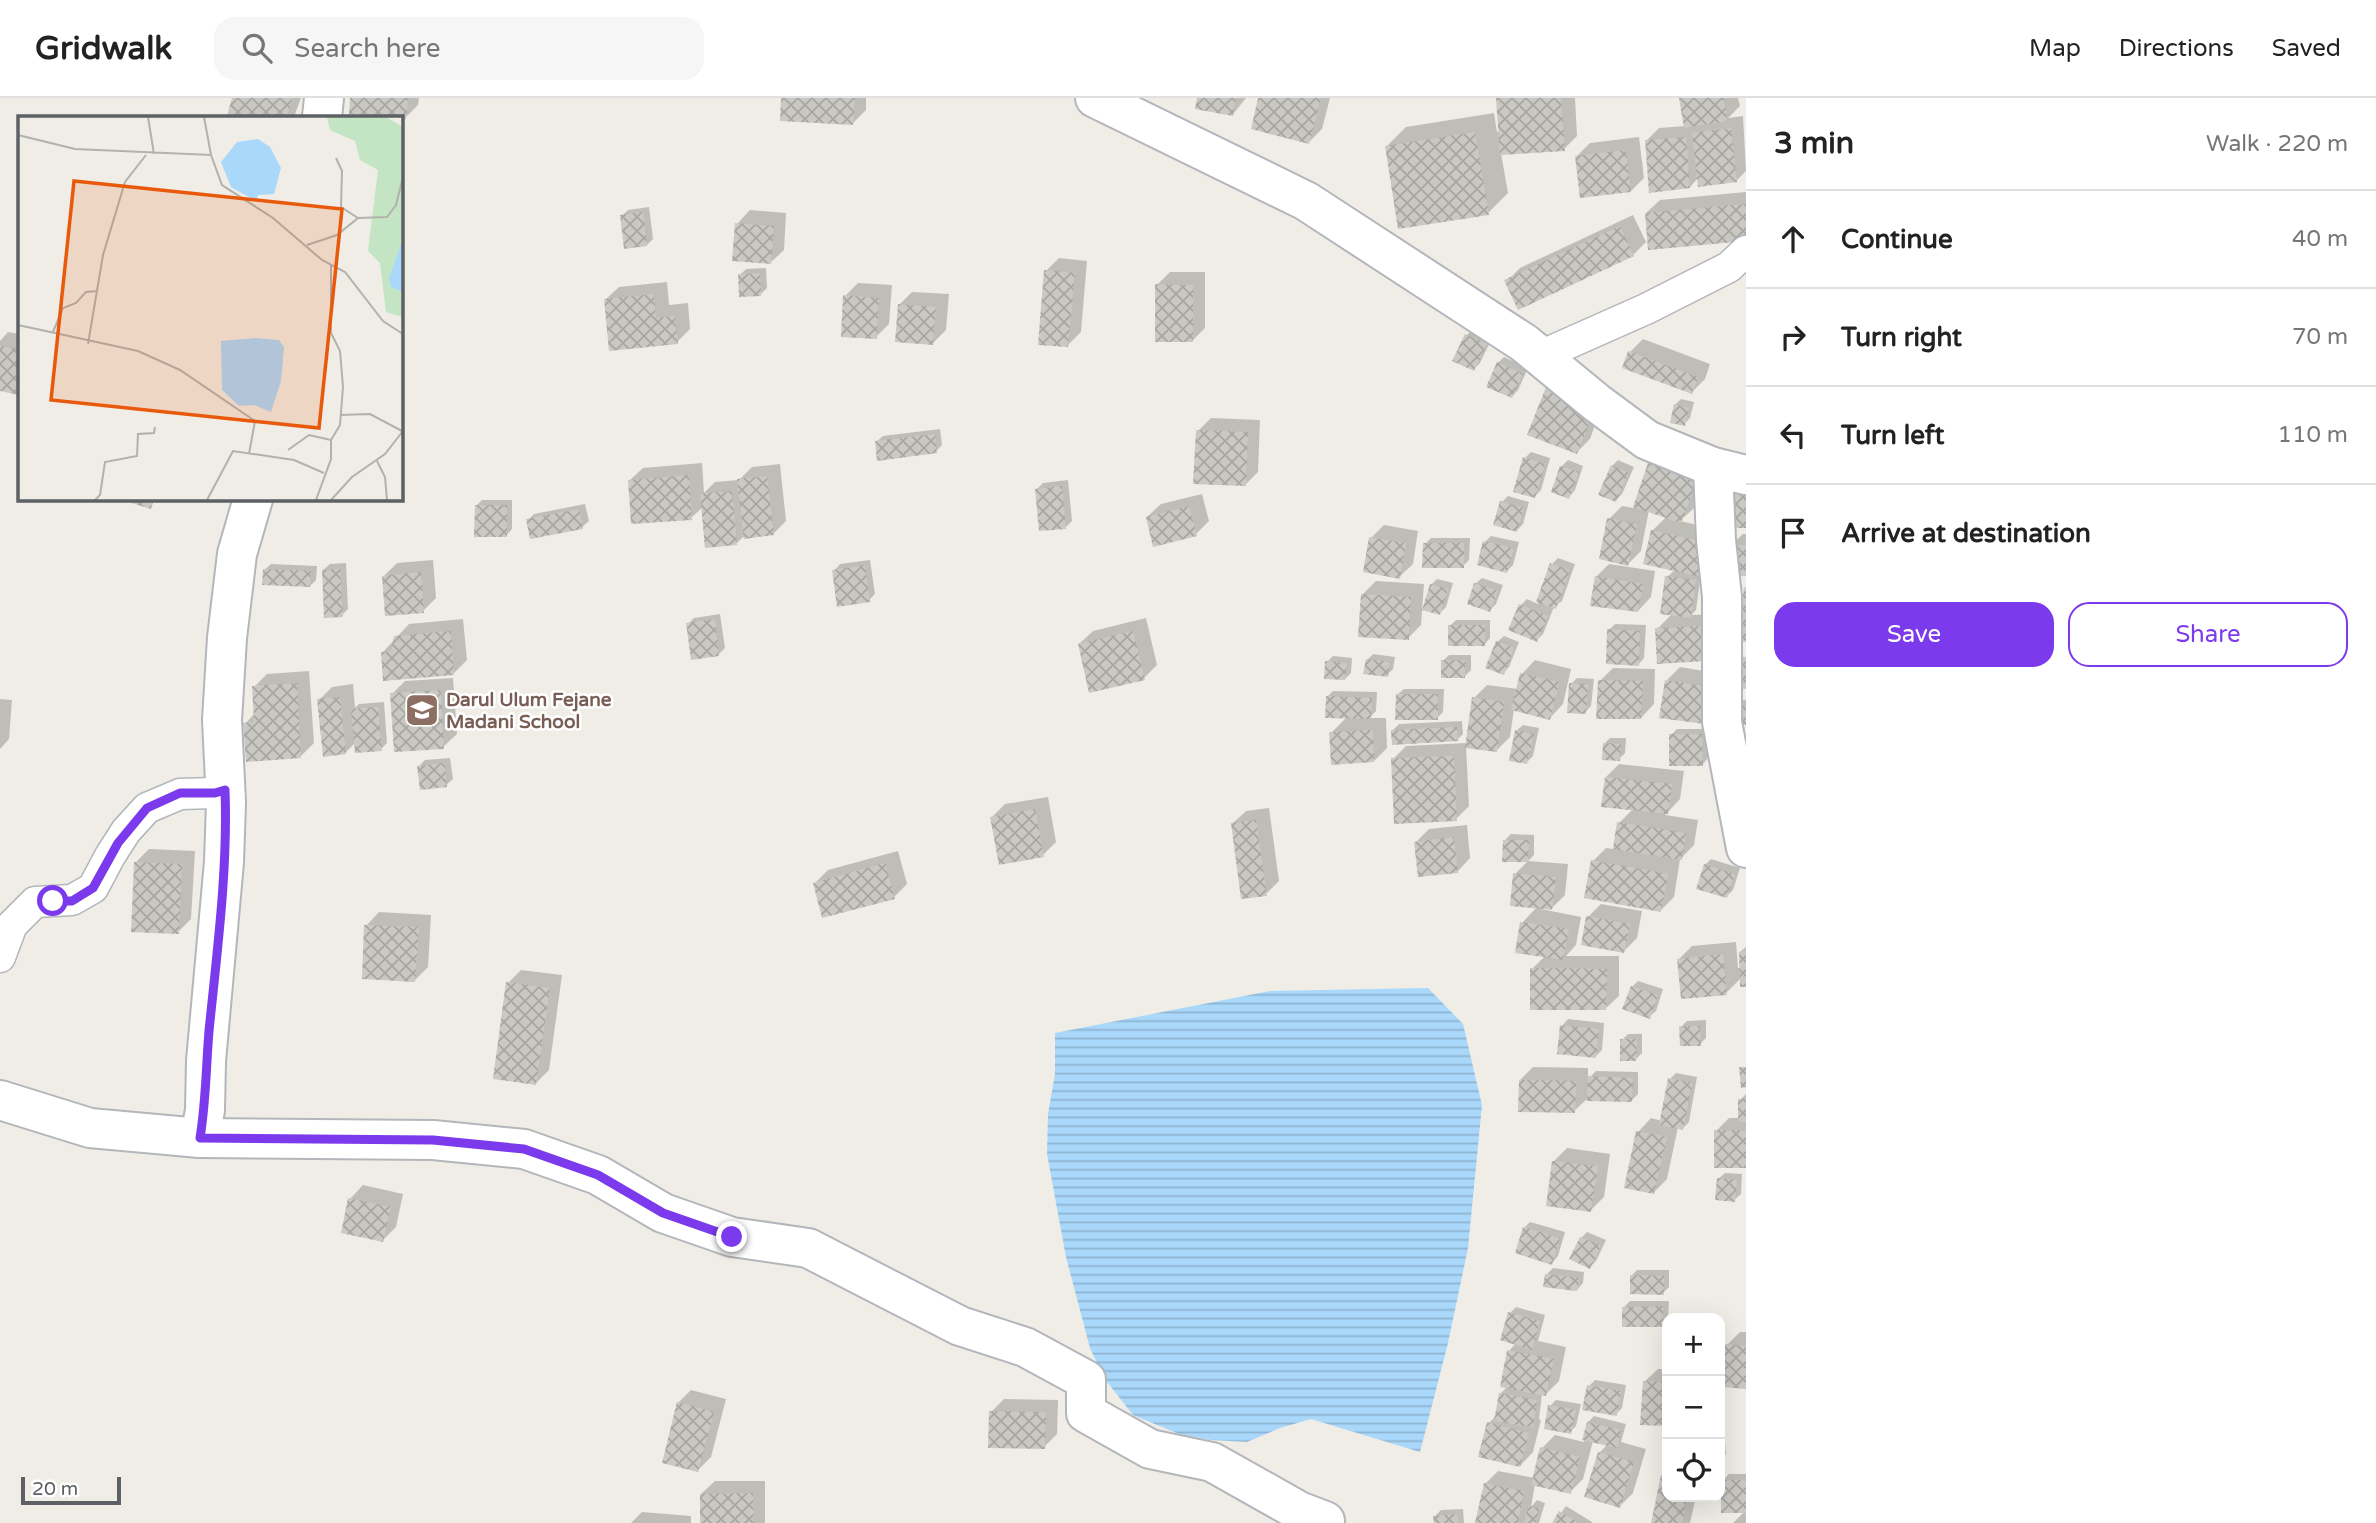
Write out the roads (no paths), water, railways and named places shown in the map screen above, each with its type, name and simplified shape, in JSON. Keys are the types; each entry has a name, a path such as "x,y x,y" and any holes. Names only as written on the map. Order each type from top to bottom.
{"street":[{"path":"322,116 324,98"},
{"path":"1095,98 1306,201 1524,343 1647,440 1730,471 1716,540 1723,597 1721,722 1746,848"},
{"path":"1540,356 1646,309 1729,267 1746,251"},
{"path":"200,1138 205,1110 206,1061 224,862 222,720 228,638 237,554 253,500"},
{"path":"0,957 12,925 35,902 72,901 93,888 121,839 147,808 180,793 215,793 225,790"},
{"path":"0,1100 90,1128 200,1138 433,1140 524,1149 598,1175 663,1213 697,1225 732,1237 808,1248 960,1326 1025,1347 1086,1380 1086,1413 1150,1449 1212,1462 1325,1523"}],"water":[{"path":"1428,988 1463,1024 1482,1105 1468,1248 1448,1343 1420,1452 1311,1419 1247,1442 1211,1440 1179,1434 1133,1415 1104,1378 1090,1348 1066,1257 1047,1154 1048,1114 1055,1074 1055,1033 1270,991"}],"place":[{"name":"Darul Ulum Fejane Madani School","path":"422,710"}]}
